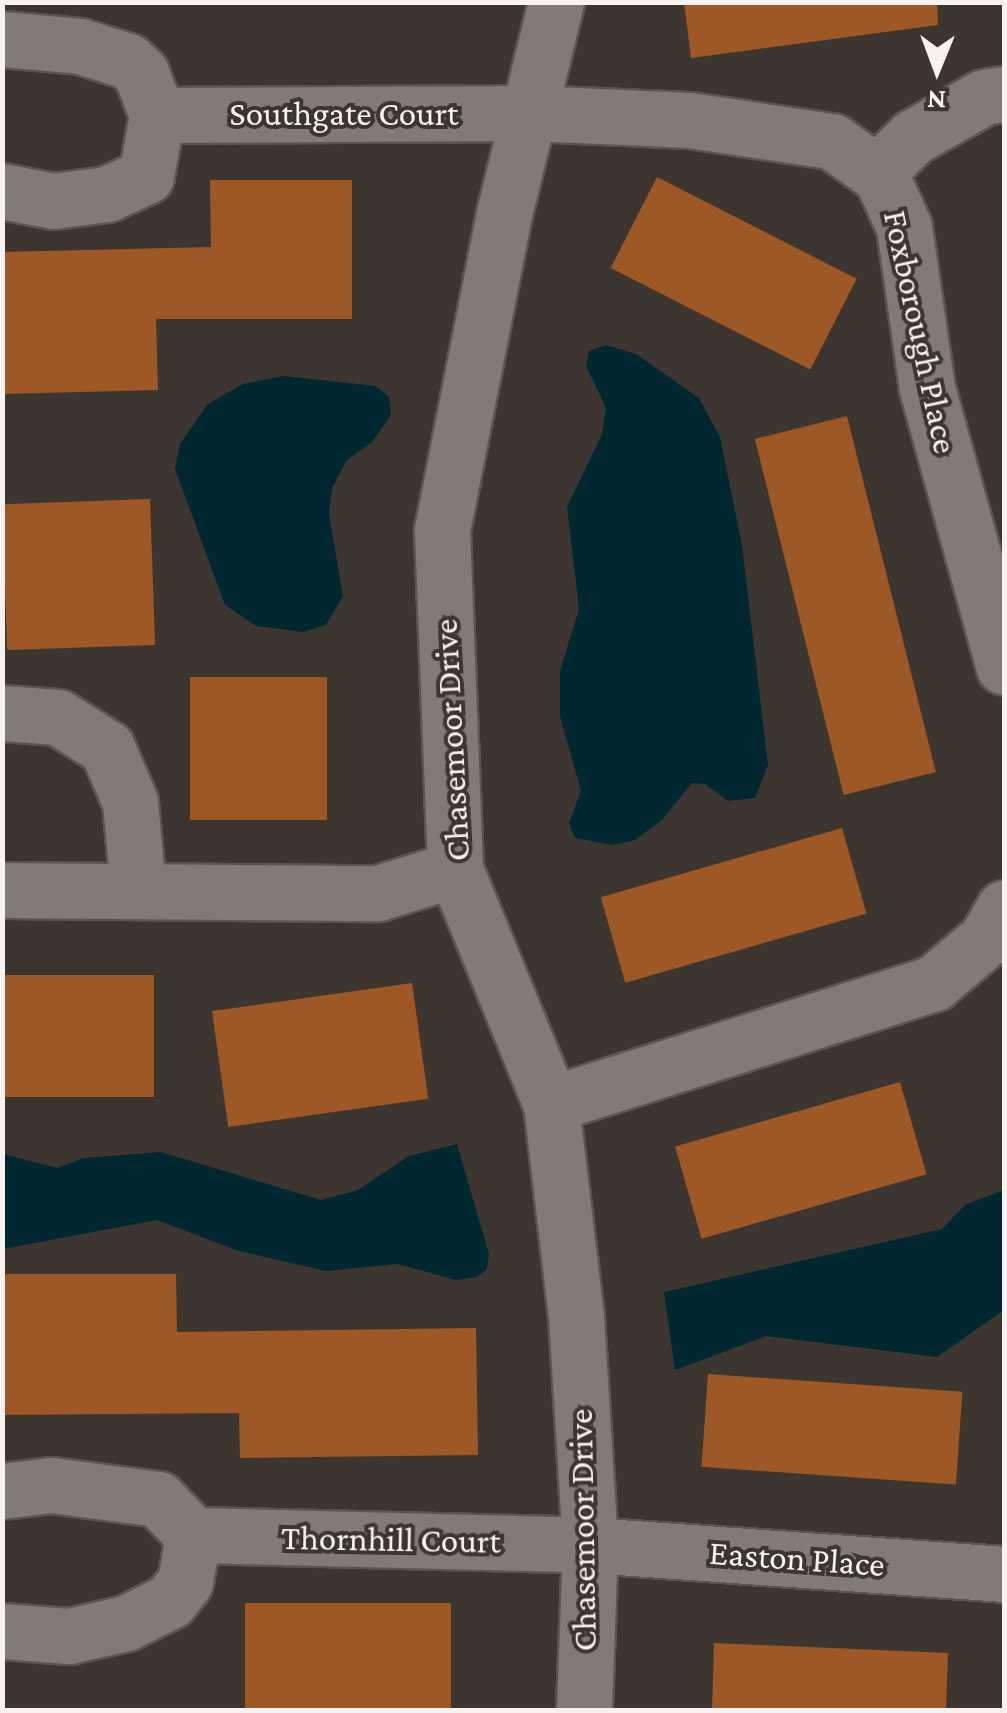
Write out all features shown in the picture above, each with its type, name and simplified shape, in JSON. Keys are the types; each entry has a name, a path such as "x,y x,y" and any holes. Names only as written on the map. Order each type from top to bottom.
{"street":[{"name":"Chasemoor Drive","path":"556,2 442,530 455,870 551,1104 576,1316 590,1544 584,1710"},
{"path":"2,39 80,46 128,62 141,73 158,115 146,176 107,194 53,201 2,191"},
{"path":"876,172 913,136 984,97 1004,94"},
{"name":"Southgate Court","path":"158,115 530,113"},
{"name":"Foxborough Place","path":"530,113 689,120 832,141 876,172 904,227 928,388 1004,667"},
{"path":"2,713 58,717 107,748 130,802 138,890"},
{"path":"2,890 378,893 455,870"},
{"path":"551,1104 934,984 986,939 1004,908"},
{"path":"2,1491 50,1485 158,1499 193,1535 185,1582 170,1601 126,1624 69,1636 2,1630"},
{"name":"Thornhill Court","path":"193,1535 590,1544"},
{"name":"Easton Place","path":"590,1544 1004,1574"}],"water":[{"path":"606,345 636,354 699,398 720,437 742,545 768,765 755,798 728,801 705,784 692,783 662,820 635,840 613,845 575,838 569,823 581,791 560,716 560,671 579,609 567,507 602,434 606,408 586,366 589,351"},
{"path":"284,376 376,386 389,397 391,415 372,442 347,460 332,488 329,514 343,596 326,625 303,632 256,626 225,605 175,469 180,444 208,404 243,384"},
{"path":"457,1144 489,1254 487,1269 477,1277 456,1280 398,1264 326,1271 239,1251 157,1220 3,1249 3,1154 57,1168 84,1158 161,1152 321,1200 358,1190 409,1156"},
{"path":"1004,1190 1004,1310 937,1357 766,1336 675,1370 664,1292 942,1229 965,1205"}],"building":[{"path":"684,2 937,2 938,25 691,58"},
{"path":"657,177 857,279 810,370 611,268"},
{"path":"210,180 352,180 352,319 156,319 158,390 2,394 2,252 211,247"},
{"path":"847,416 936,772 844,795 755,439"},
{"path":"150,499 155,645 7,650 2,504"},
{"path":"190,677 327,677 327,820 190,820"},
{"path":"842,828 867,914 625,983 601,897"},
{"path":"2,975 154,975 154,1097 2,1097"},
{"path":"412,983 428,1099 228,1127 212,1011"},
{"path":"900,1082 926,1174 702,1239 675,1146"},
{"path":"2,1274 176,1274 177,1332 476,1328 478,1455 240,1458 239,1413 2,1415"},
{"path":"708,1374 962,1392 956,1485 702,1467"},
{"path":"245,1603 451,1603 451,1710 245,1710"},
{"path":"714,1643 948,1653 946,1710 712,1710"}]}
